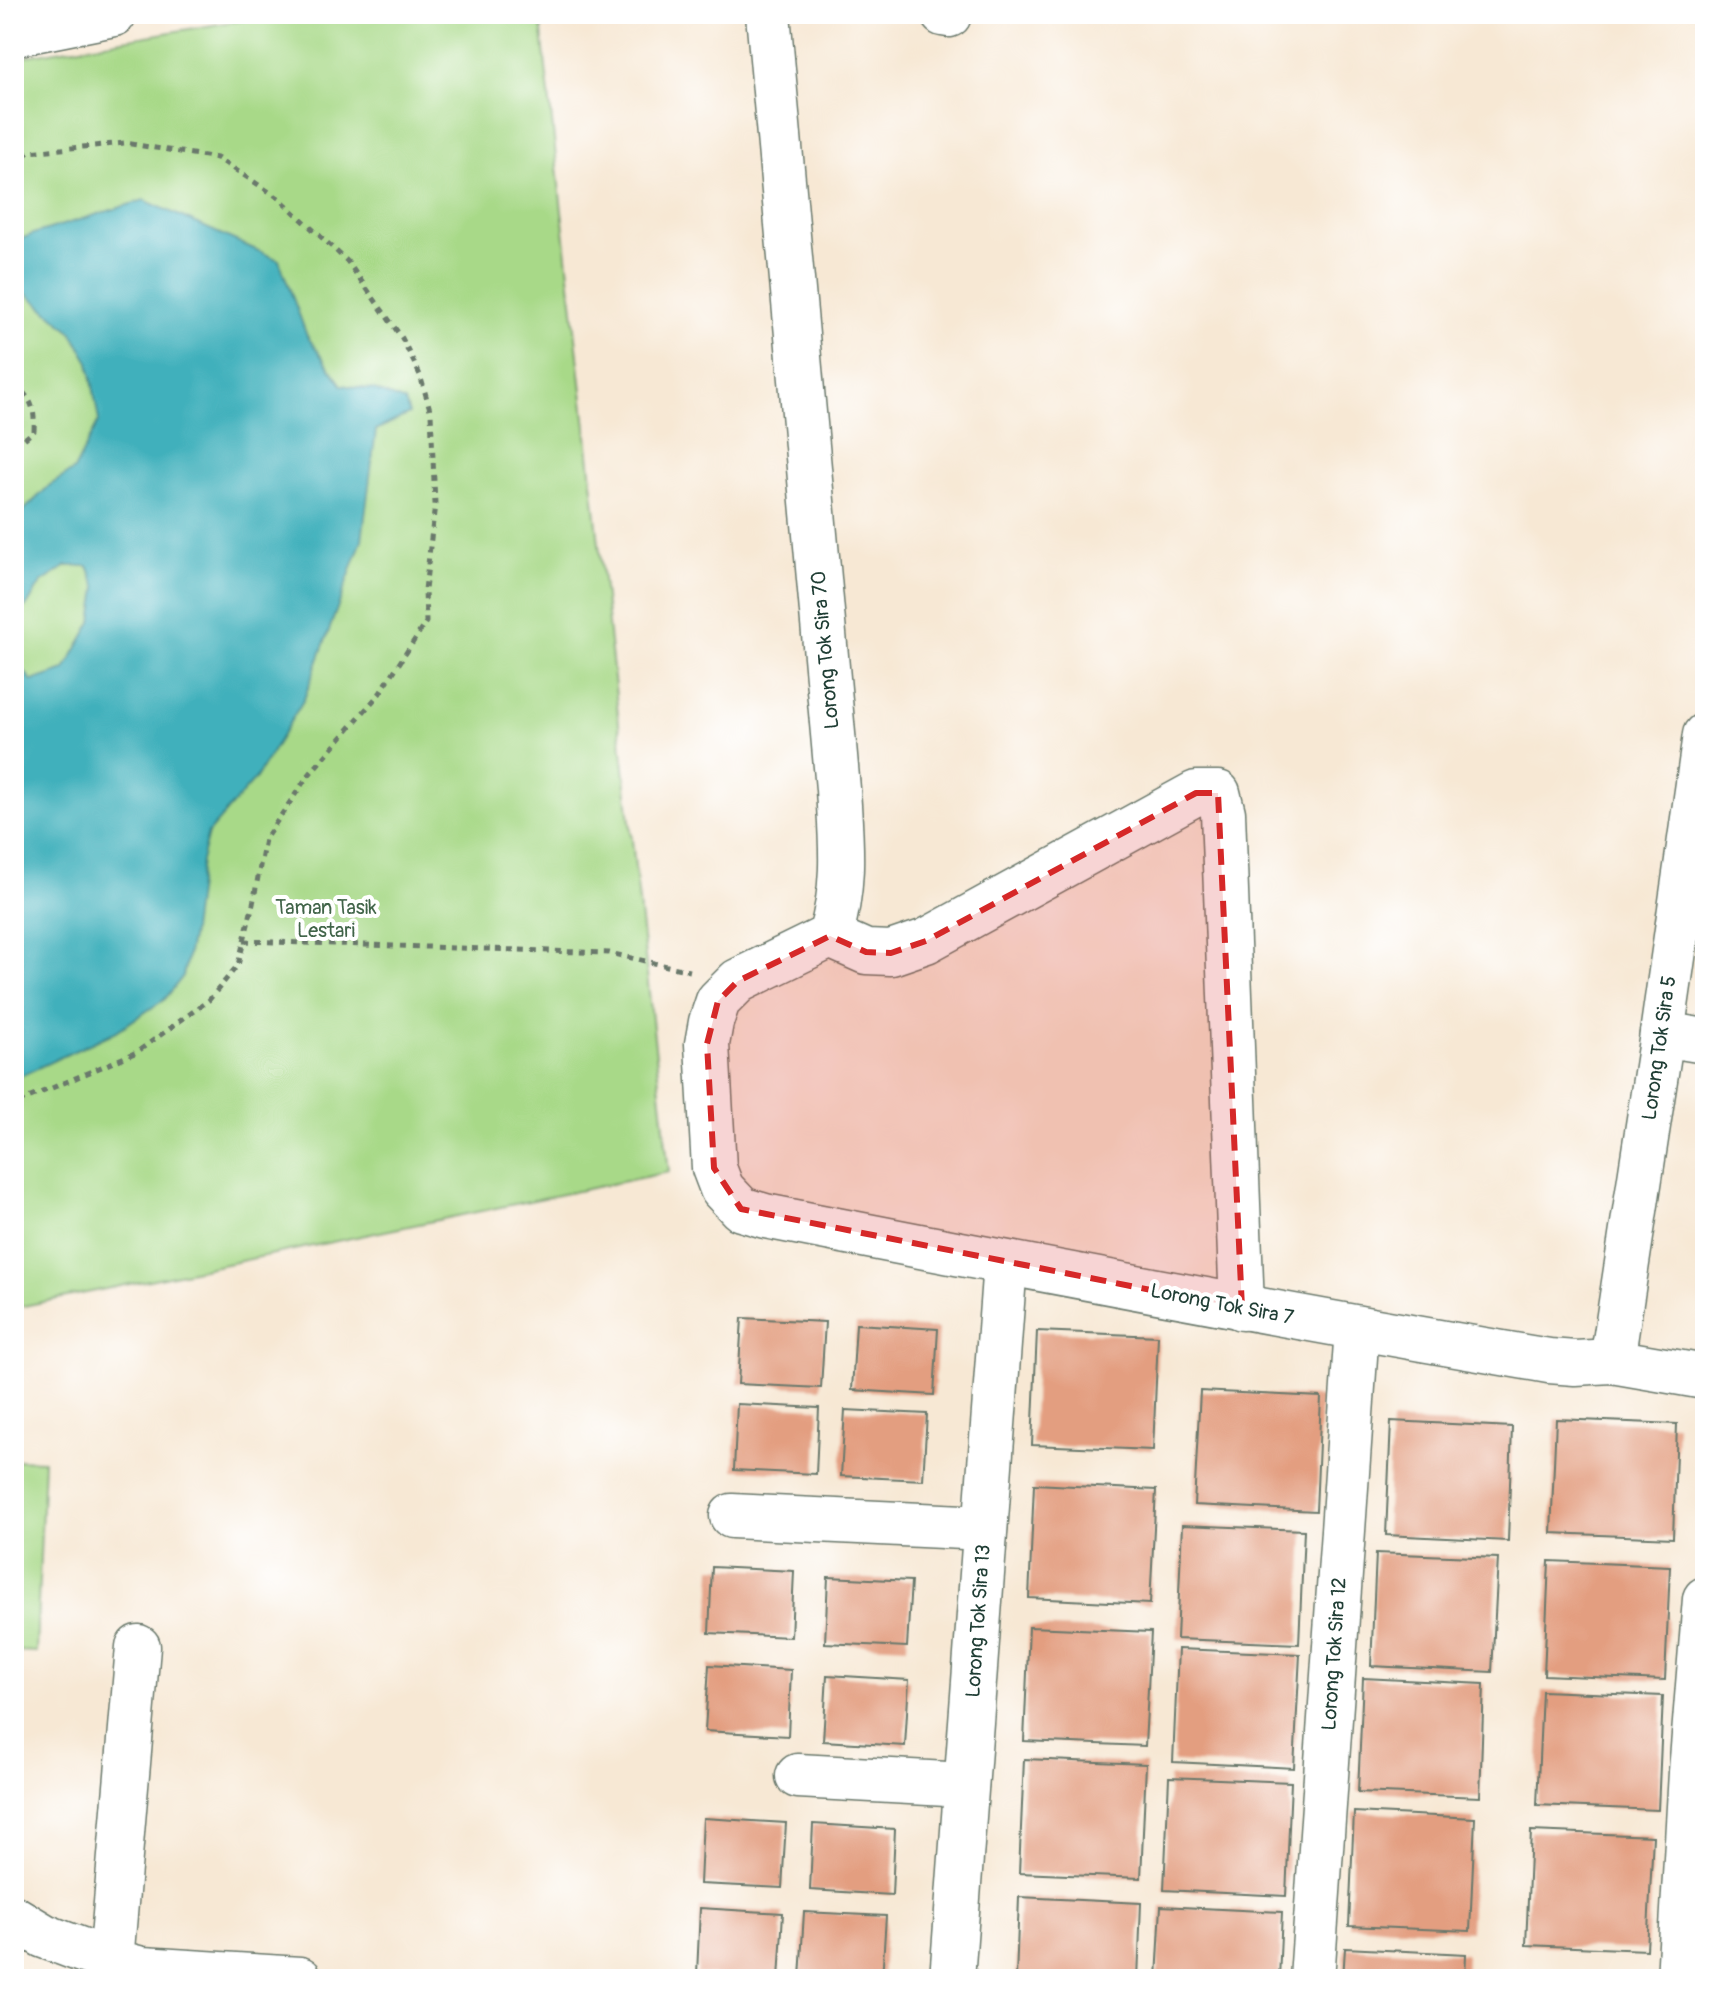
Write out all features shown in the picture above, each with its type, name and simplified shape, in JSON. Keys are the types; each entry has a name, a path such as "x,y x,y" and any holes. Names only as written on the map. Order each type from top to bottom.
{"street":[{"path":"14,34 114,14"},
{"name":"Lorong Tok Sira 70","path":"768,14 838,789 841,875 839,909 830,936"},
{"path":"943,14 949,15"},
{"name":"Lorong Tok Sira 5","path":"1612,1361 1705,735"},
{"path":"718,1001 738,981 830,936 866,952 891,953 926,941 1196,793 1218,793 1223,813 1242,1308"},
{"name":"Lorong Tok Sira 7","path":"718,1001 707,1044 714,1168 722,1189 741,1209 1242,1308 1549,1361 1612,1361 1705,1377"},
{"path":"1662,1034 1705,1041"},
{"name":"Lorong Tok Sira 13","path":"952,1979 1005,1263"},
{"name":"Lorong Tok Sira 12","path":"1312,1979 1357,1328"},
{"path":"732,1516 985,1528"},
{"path":"1679,1979 1698,1773 1705,1599"},
{"path":"111,1961 138,1647"},
{"path":"798,1776 966,1785"},
{"path":"14,1918 44,1936 142,1969 281,1979"}],"path":[{"path":"14,163 29,152 125,143 217,158 279,198 347,261 402,338 420,375 431,413 435,504 425,590 426,622 380,693 307,777 265,839 238,965 209,1000 137,1052 14,1104"},
{"path":"14,384 27,394 35,412 34,431 23,440 14,442"},
{"path":"244,941 609,953 692,972 718,1001"}],"highlighted area":[{"path":"1196,793 1218,793 1242,1308 741,1209 714,1168 707,1044 718,1001 738,981 830,936 866,952 891,953 926,941"}],"green space":[{"name":"Taman Tasik Lestari","path":"280,14 540,14 669,1172 14,1308 14,58"},
{"path":"14,1460 44,1461 36,1652 14,1651"}],"water":[{"path":"144,200 279,260 307,336 342,385 374,390 405,402 409,414 376,430 362,540 304,699 256,778 208,833 183,976 165,999 115,1032 14,1079 14,667 19,665 32,681 65,670 92,622 97,588 88,566 67,566 41,583 26,607 14,607 14,520 50,485 74,470 99,421 89,362 71,331 14,283 14,242"}],"building":[{"path":"742,1318 825,1322 821,1388 738,1384"},
{"path":"856,1324 938,1329 934,1395 852,1390"},
{"path":"1037,1331 1158,1336 1153,1450 1032,1445"},
{"path":"1200,1391 1321,1397 1316,1511 1194,1505"},
{"path":"737,1404 819,1408 816,1474 734,1470"},
{"path":"845,1410 927,1414 923,1480 841,1476"},
{"path":"1556,1419 1677,1424 1673,1538 1551,1533"},
{"path":"1391,1421 1512,1427 1508,1541 1386,1535"},
{"path":"1034,1484 1156,1490 1150,1604 1029,1598"},
{"path":"1182,1525 1304,1530 1299,1644 1177,1639"},
{"path":"1376,1553 1498,1558 1492,1672 1371,1666"},
{"path":"1549,1561 1670,1566 1665,1680 1544,1675"},
{"path":"712,1567 794,1571 791,1637 709,1633"},
{"path":"828,1577 911,1581 907,1647 825,1643"},
{"path":"1029,1627 1151,1632 1145,1746 1024,1741"},
{"path":"1178,1649 1300,1654 1294,1768 1173,1762"},
{"path":"709,1665 791,1670 788,1736 705,1731"},
{"path":"827,1675 909,1680 905,1746 823,1741"},
{"path":"1363,1678 1484,1684 1480,1797 1358,1792"},
{"path":"1542,1691 1663,1696 1658,1810 1537,1805"},
{"path":"1024,1759 1146,1764 1141,1878 1019,1873"},
{"path":"1169,1777 1291,1782 1286,1896 1164,1890"},
{"path":"1354,1812 1475,1818 1470,1931 1349,1926"},
{"path":"703,1818 786,1823 782,1888 700,1884"},
{"path":"813,1824 895,1829 892,1895 810,1890"},
{"path":"1531,1831 1653,1836 1647,1950 1526,1945"},
{"path":"1019,1897 1141,1903 1138,1979 1016,1979"},
{"path":"1161,1906 1282,1912 1279,1979 1157,1979"},
{"path":"700,1908 783,1913 779,1979 697,1974"},
{"path":"804,1912 886,1916 882,1979 800,1978"},
{"path":"1345,1948 1466,1954 1465,1979 1343,1979"}]}
